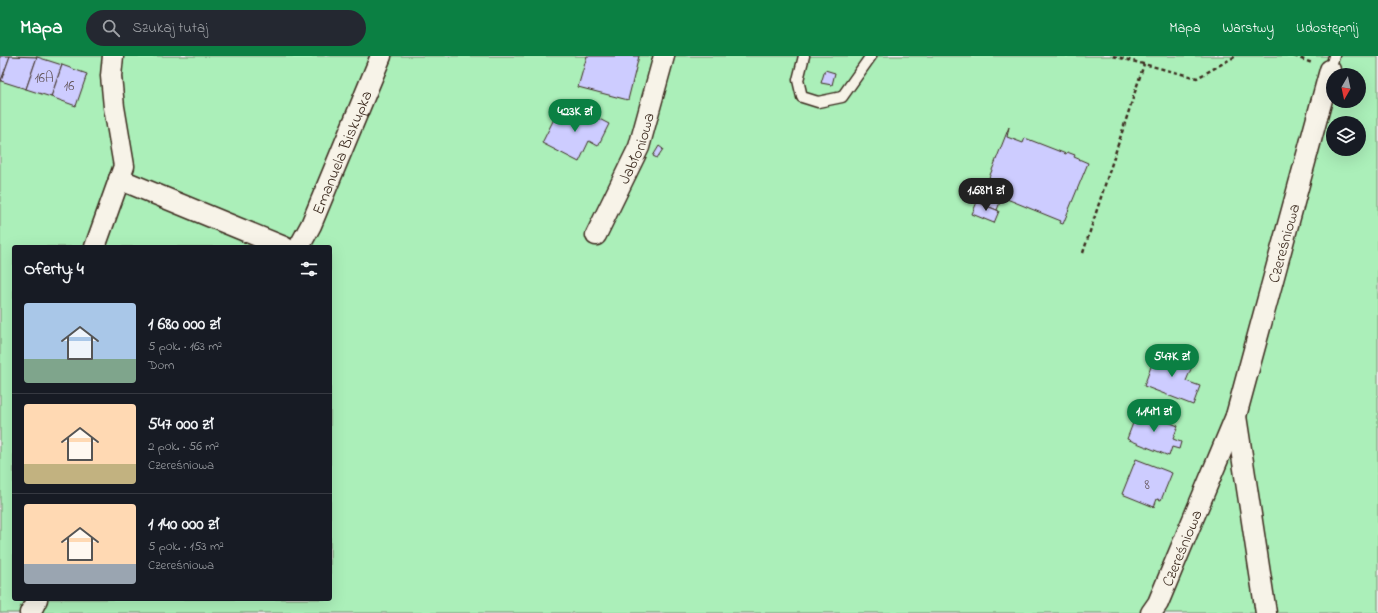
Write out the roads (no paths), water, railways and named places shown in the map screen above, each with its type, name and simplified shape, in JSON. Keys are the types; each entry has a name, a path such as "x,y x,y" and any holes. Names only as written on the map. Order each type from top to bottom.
{"street":[{"path":"96,245 124,166 114,107 111,76 113,56"},
{"name":"Emanuela Biskupka","path":"300,245 310,225 381,56"},
{"name":"Jabłoniowa","path":"596,235 639,147 664,56"},
{"name":"Czereśniowa","path":"1151,613 1158,603 1236,416 1332,63"},
{"path":"119,179 279,245"},
{"name":"Czereśniowa","path":"1236,416 1266,613"},
{"path":"30,613 36,601"}],"lane":[{"path":"804,56 798,80 802,97 818,102 842,97 871,56"}]}
